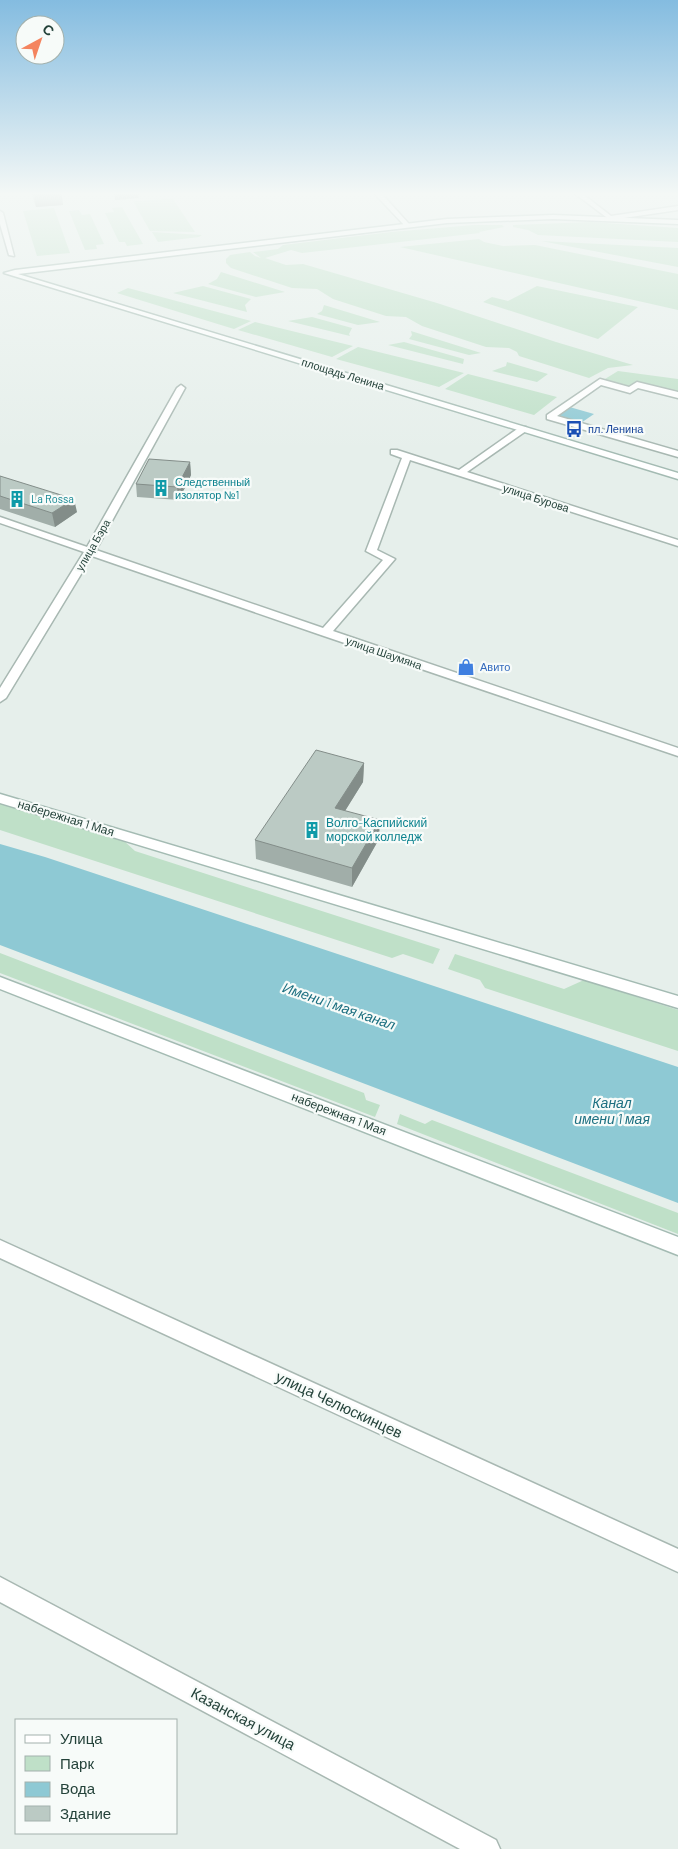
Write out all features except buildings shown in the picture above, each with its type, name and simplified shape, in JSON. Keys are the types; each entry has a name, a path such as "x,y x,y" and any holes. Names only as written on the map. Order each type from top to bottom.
{"street":[{"name":"площадь Ленина","path":"22,278 678,476"},
{"path":"678,395 638,384 630,390 600,382 550,417 678,454"},
{"name":"улица Бэра","path":"0,698 90,551 181,388"},
{"path":"460,473 523,429"},
{"name":"улица Бурова","path":"394,452 678,543"},
{"path":"325,633 390,559 372,551 407,456"},
{"name":"улица Шаумяна","path":"0,520 325,633 678,752"},
{"name":"набережная 1 Мая","path":"0,798 678,1002"},
{"name":"набережная 1 Мая","path":"0,983 678,1246"},
{"name":"улица Челюскинцев","path":"0,1248 678,1562"},
{"name":"Казанская улица","path":"0,1589 486,1849"}],"green space":[{"path":"241,278 285,292 256,297 208,284 217,279"},
{"path":"262,278 352,278 633,365 608,368 589,378 519,356 517,352 509,348 486,347 422,326 406,317 386,316 333,299 317,289 292,288"},
{"path":"538,278 678,278 678,310"},
{"path":"203,286 251,299 245,305 247,312 173,293"},
{"path":"537,286 638,307 598,339 483,302 492,297 508,301"},
{"path":"128,288 251,321 234,329 117,293"},
{"path":"324,305 380,322 358,325 317,314 322,311"},
{"path":"312,317 352,328 350,336 288,321"},
{"path":"255,322 353,346 332,357 238,330"},
{"path":"411,331 481,353 469,355 409,339 412,335"},
{"path":"404,342 464,359 463,364 388,345"},
{"path":"358,347 464,373 439,387 336,359"},
{"path":"507,362 548,374 537,382 492,371 506,366"},
{"path":"618,371 678,379 678,395 638,385 630,390 600,382"},
{"path":"468,374 557,397 534,415 445,389"},
{"path":"0,800 123,840 135,851 440,949 433,964 403,954 392,958 0,830"},
{"path":"0,953 364,1093 366,1100 380,1105 375,1117 0,973"},
{"path":"455,954 564,989 584,980 678,1010 678,1051 485,988 480,980 448,969"},
{"path":"400,1114 425,1124 432,1120 678,1213 678,1234 397,1124"}],"water":[{"path":"566,406 594,414 578,425 550,417"},
{"name":"Канал имени 1 мая","path":"0,844 45,857 678,1067 678,1203 0,945"}],"place":[{"name":"пл. Ленина","path":"574,429"},
{"name":"Следственный изолятор №1","path":"161,488"},
{"name":"La Rossa","path":"17,499"},
{"name":"Авито","path":"466,667"},
{"name":"Волго-Каспийский морской колледж","path":"312,830"}],"water label":[{"name":"Имени 1 мая канал","path":"339,1006"}]}
